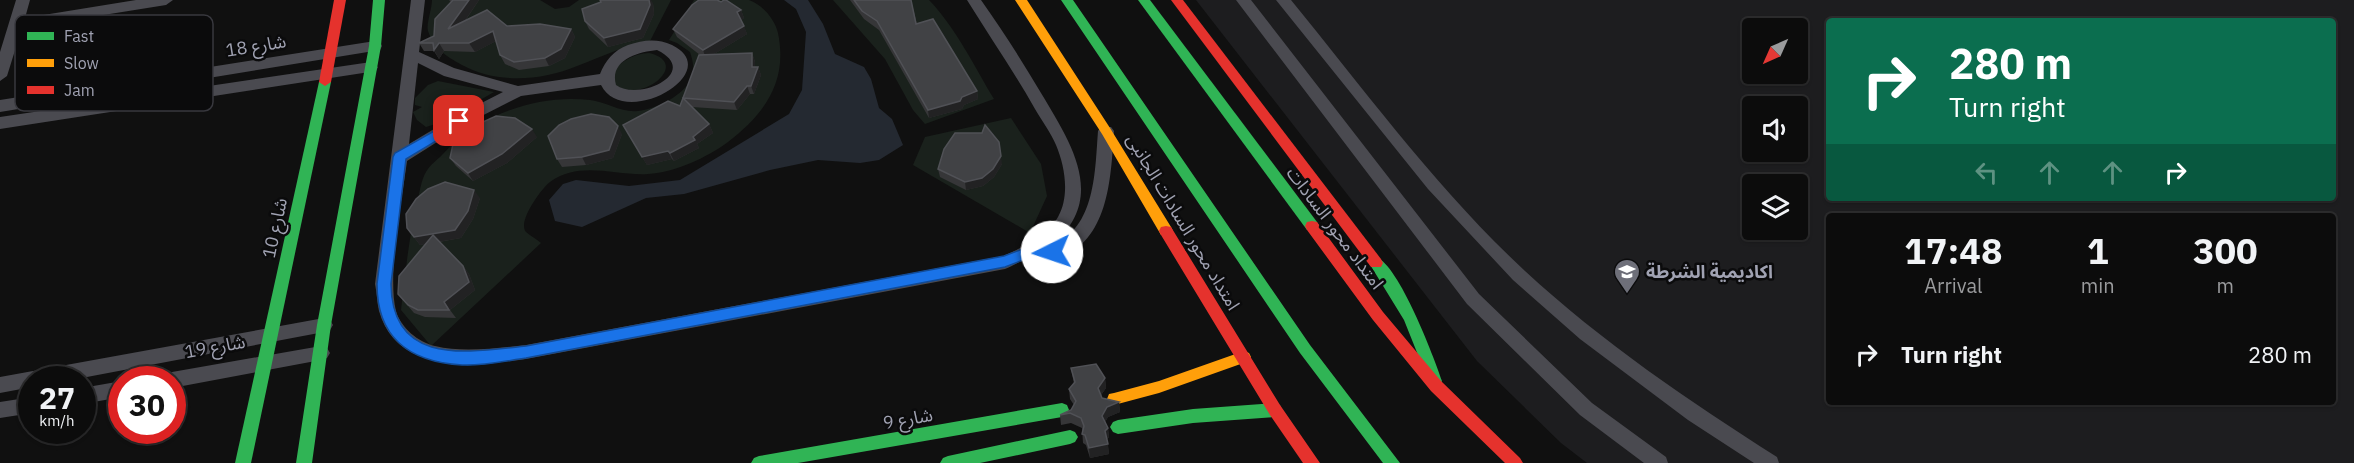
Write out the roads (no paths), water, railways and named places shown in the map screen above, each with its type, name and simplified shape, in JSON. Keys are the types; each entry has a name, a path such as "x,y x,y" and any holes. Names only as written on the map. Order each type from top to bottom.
{"street":[{"path":"19,15 23,0"},
{"path":"72,15 166,0"},
{"name":"شارع 10","path":"243,463 331,54 340,0"},
{"path":"304,463 324,326 375,46 379,0"},
{"path":"417,0 384,284 384,304 390,322 398,334 412,346 436,356 464,359 526,352 1005,262 1036,249 1050,239 1069,213 1075,198 1070,162 1064,146 1010,51 974,0"},
{"name":"امتداد محور السادات الجانبى","path":"1021,0 1106,131 1275,410 1312,463"},
{"path":"1066,0 1299,339 1392,463"},
{"name":"امتداد محور السادات","path":"1143,0 1378,316 1436,386 1515,463"},
{"path":"1177,0 1398,293 1420,338 1436,386"},
{"path":"1243,0 1473,298 1586,409 1659,463"},
{"path":"1283,0 1447,199 1521,278 1574,325 1637,374 1702,420 1770,463"},
{"path":"0,76 15,27"},
{"path":"659,45 672,50 680,57 681,67 676,78 666,88 651,94 635,97 621,95 610,89 606,79 608,68 616,58 629,50 659,45"},
{"name":"شارع 18","path":"213,73 375,46"},
{"path":"411,54 460,76 518,90"},
{"path":"213,90 371,66"},
{"path":"400,157 459,121 518,90 606,79"},
{"name":"شارع 18","path":"0,106 15,104"},
{"path":"0,123 78,111"},
{"path":"1036,249 1044,253 1060,250 1075,240 1089,223 1101,191 1106,131"},
{"name":"شارع 19","path":"0,385 324,326"},
{"name":"شارع 19","path":"186,377 321,353"},
{"path":"1114,399 1170,383 1244,357"},
{"path":"0,410 18,407"},
{"name":"شارع 9","path":"759,463 1062,410"},
{"path":"1118,427 1193,416 1275,410"},
{"path":"948,463 1070,437"}],"place":[{"name":"اكاديمية الشرطة","path":"1627,295"}]}
